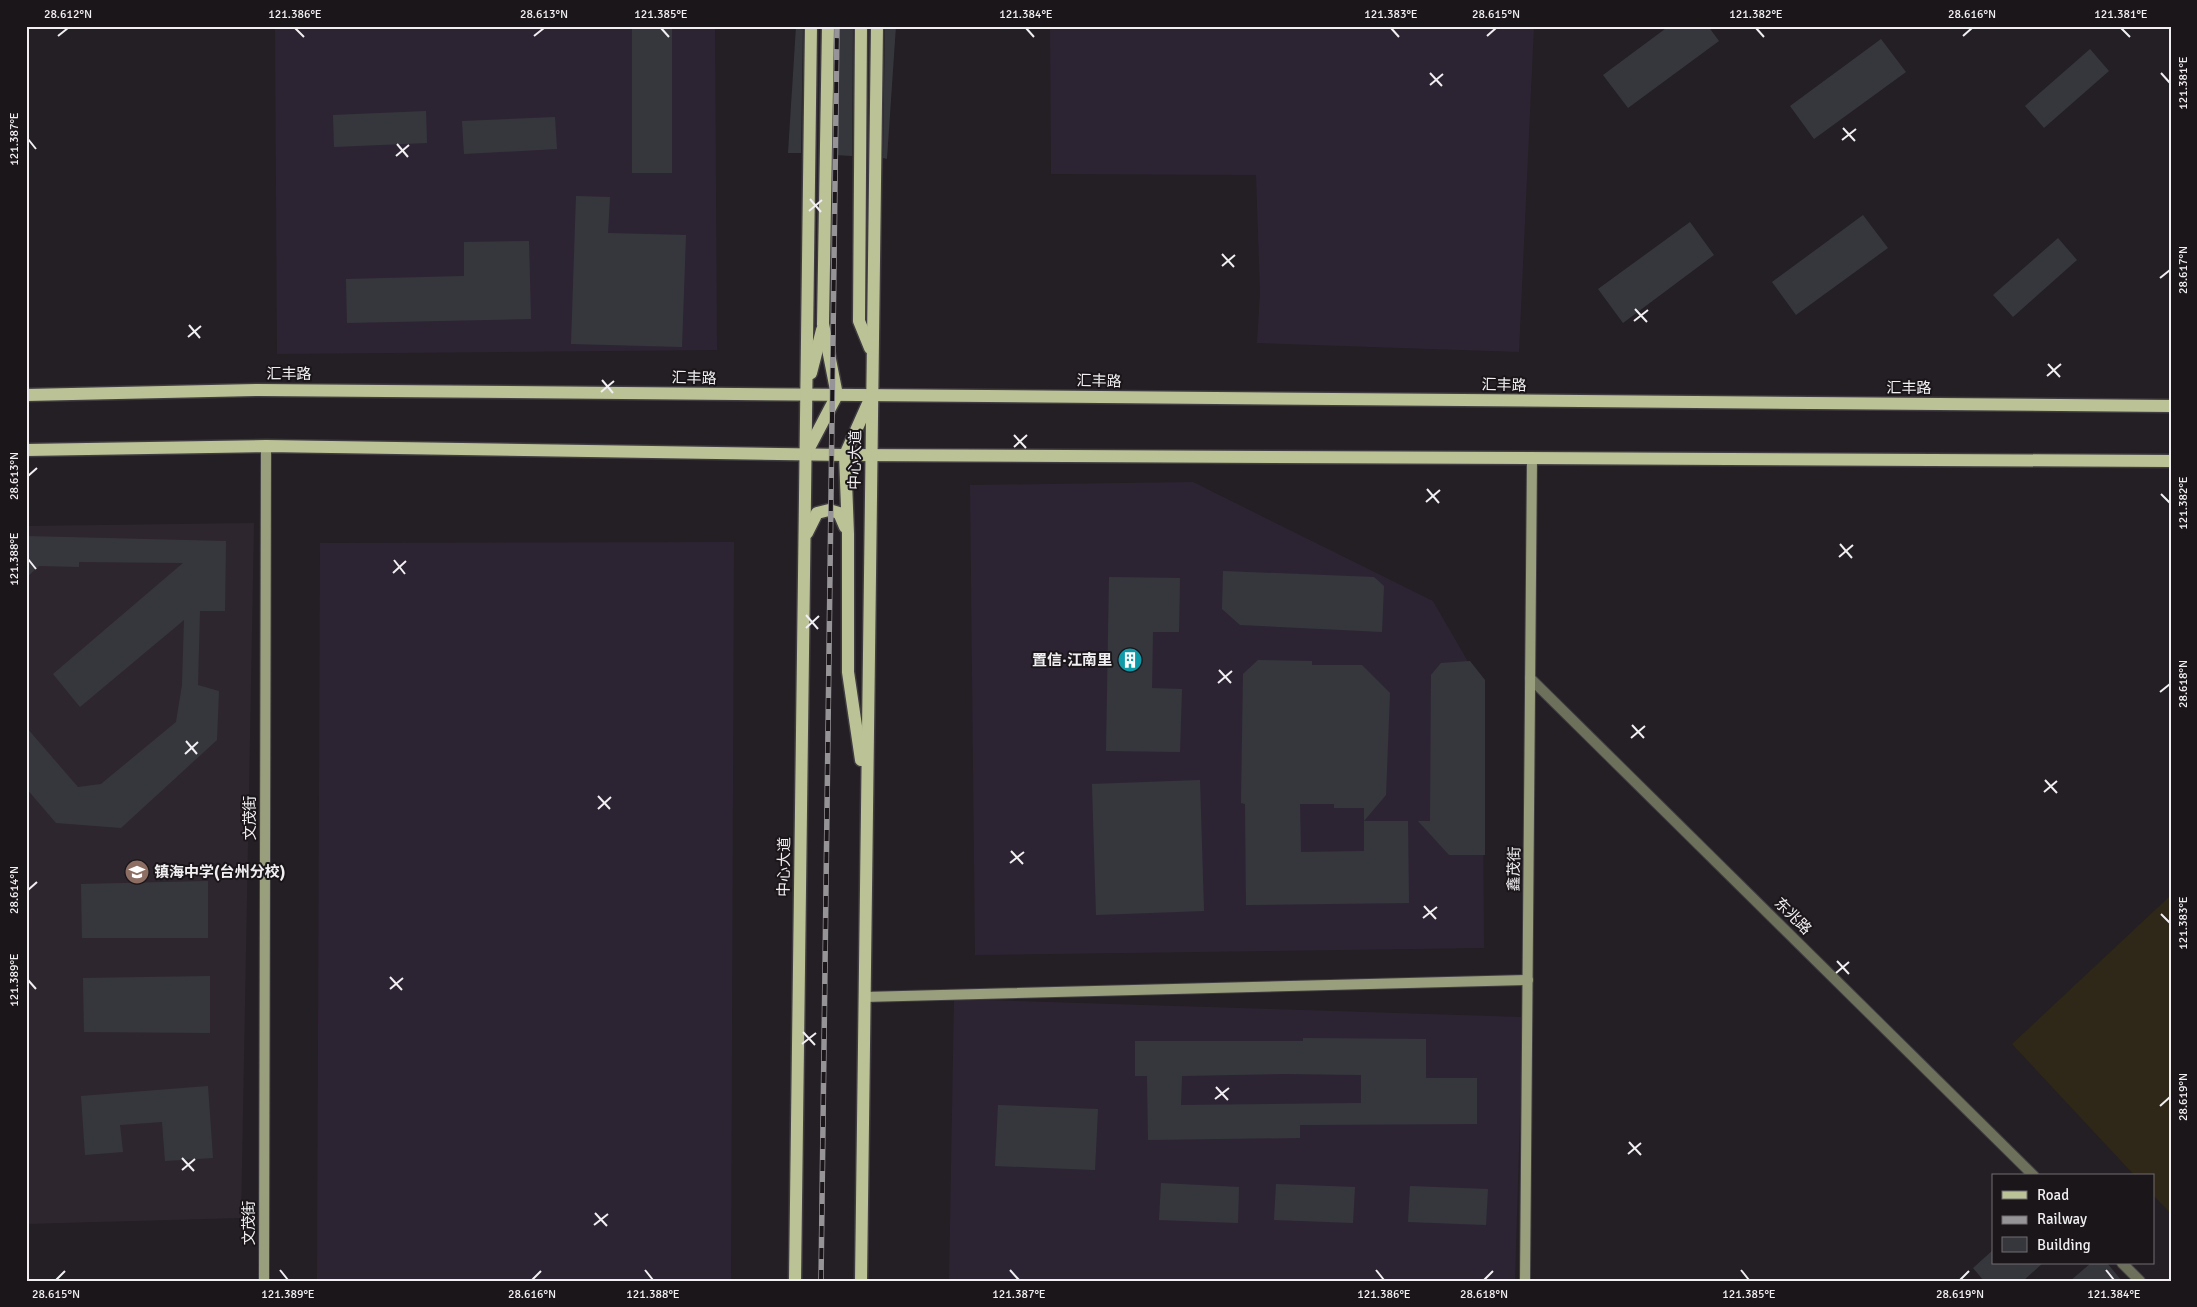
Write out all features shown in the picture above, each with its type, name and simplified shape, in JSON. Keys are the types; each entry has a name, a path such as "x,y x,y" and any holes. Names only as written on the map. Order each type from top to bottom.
{"main road":[{"name":"中心大道","path":"795,1281 811,26"},
{"name":"中心大道","path":"805,454 837,395 823,324 828,26"},
{"name":"中心大道","path":"862,26 859,321 872,353"},
{"name":"中心大道","path":"861,1281 877,26"},
{"name":"中心大道","path":"806,395 823,324"},
{"name":"汇丰路","path":"26,396 259,390 2171,406"},
{"name":"中心大道","path":"867,796 848,672 848,534 845,455 872,394"},
{"path":"26,450 266,446 845,455 2171,461"},
{"path":"805,538 817,513 829,510 839,513 848,534"}],"street":[{"name":"文茂街","path":"264,1281 266,446"},
{"name":"鑫茂街","path":"1525,1281 1532,457"},
{"name":"东兆路","path":"1530,678 2032,1174"},
{"path":"864,997 1528,980"},
{"path":"2123,1264 2140,1281"}],"shaded area":[{"path":"275,26 715,26 717,350 277,354"},
{"path":"1050,26 1534,26 1519,352 1257,343 1260,292 1256,175 1051,174"},
{"name":"置信·江南里","path":"1193,482 1433,601 1482,686 1484,948 975,955 970,485"},
{"name":"镇海中学(台州分校)","path":"254,523 241,1218 26,1224 26,526"},
{"path":"734,542 731,1281 317,1281 320,543"},
{"path":"2171,895 2171,1214 2154,1196 2154,1174 2133,1174 2012,1044"},
{"path":"954,999 1523,1017 1515,1281 949,1281"}],"building":[{"path":"632,26 672,26 672,173 632,173"},
{"path":"796,26 803,26 801,153 788,153"},
{"path":"836,26 853,26 852,156 834,155"},
{"path":"885,26 896,26 887,159 883,158"},
{"path":"1669,26 1708,26 1719,41 1628,108 1603,75"},
{"path":"1881,39 1906,72 1814,139 1790,106"},
{"path":"2090,49 2109,71 2044,128 2025,106"},
{"path":"426,111 427,143 334,147 333,115"},
{"path":"555,117 557,149 464,154 462,121"},
{"path":"576,196 610,197 608,233 686,235 682,347 571,344"},
{"path":"1863,215 1888,248 1796,315 1772,282"},
{"path":"1690,222 1714,255 1623,323 1598,289"},
{"path":"2058,238 2077,260 2013,317 1993,295"},
{"path":"529,241 531,319 347,323 346,279 464,276 464,242"},
{"path":"26,536 226,541 225,611 200,611 198,685 219,691 217,740 121,828 56,823 26,788 26,727 78,787 101,784 176,722 182,685 184,620 80,707 53,674 183,563 79,562 79,567 39,566 26,578"},
{"path":"1223,571 1374,577 1384,586 1382,632 1240,625 1222,609"},
{"name":"置信·江南里","path":"1109,577 1180,578 1179,632 1153,632 1152,688 1182,689 1180,752 1106,751"},
{"path":"1258,660 1312,661 1312,665 1362,665 1390,693 1386,795 1364,821 1408,821 1409,903 1246,905 1245,804 1241,803 1243,674","holes":["1300,804 1334,804 1334,808 1364,808 1364,851 1301,852"]},
{"path":"1470,661 1485,680 1485,855 1449,855 1418,821 1430,821 1431,675 1441,663"},
{"path":"1200,780 1204,911 1096,915 1092,784"},
{"path":"208,881 208,938 82,938 81,884"},
{"path":"210,976 210,1033 84,1032 83,978"},
{"path":"1303,1038 1426,1039 1426,1078 1477,1078 1477,1124 1300,1125 1300,1138 1148,1140 1147,1076 1135,1076 1135,1041 1303,1041","holes":["1361,1075 1361,1103 1181,1105 1182,1076"]},
{"path":"208,1086 213,1158 165,1161 162,1122 120,1125 123,1152 85,1155 81,1096"},
{"path":"998,1105 1098,1109 1095,1170 995,1166"},
{"path":"1161,1183 1239,1187 1238,1223 1159,1220"},
{"path":"1276,1184 1355,1187 1353,1223 1274,1220"},
{"path":"1410,1186 1488,1189 1486,1225 1408,1222"},
{"path":"1992,1251 1992,1264 2042,1264 2023,1281 1984,1281 1973,1268"},
{"path":"2090,1264 2108,1264 2122,1281 2070,1281"}],"railway":[{"path":"821,1281 837,26"}],"place":[{"name":"置信·江南里","path":"1130,660"},
{"name":"镇海中学(台州分校)","path":"137,872"}]}
